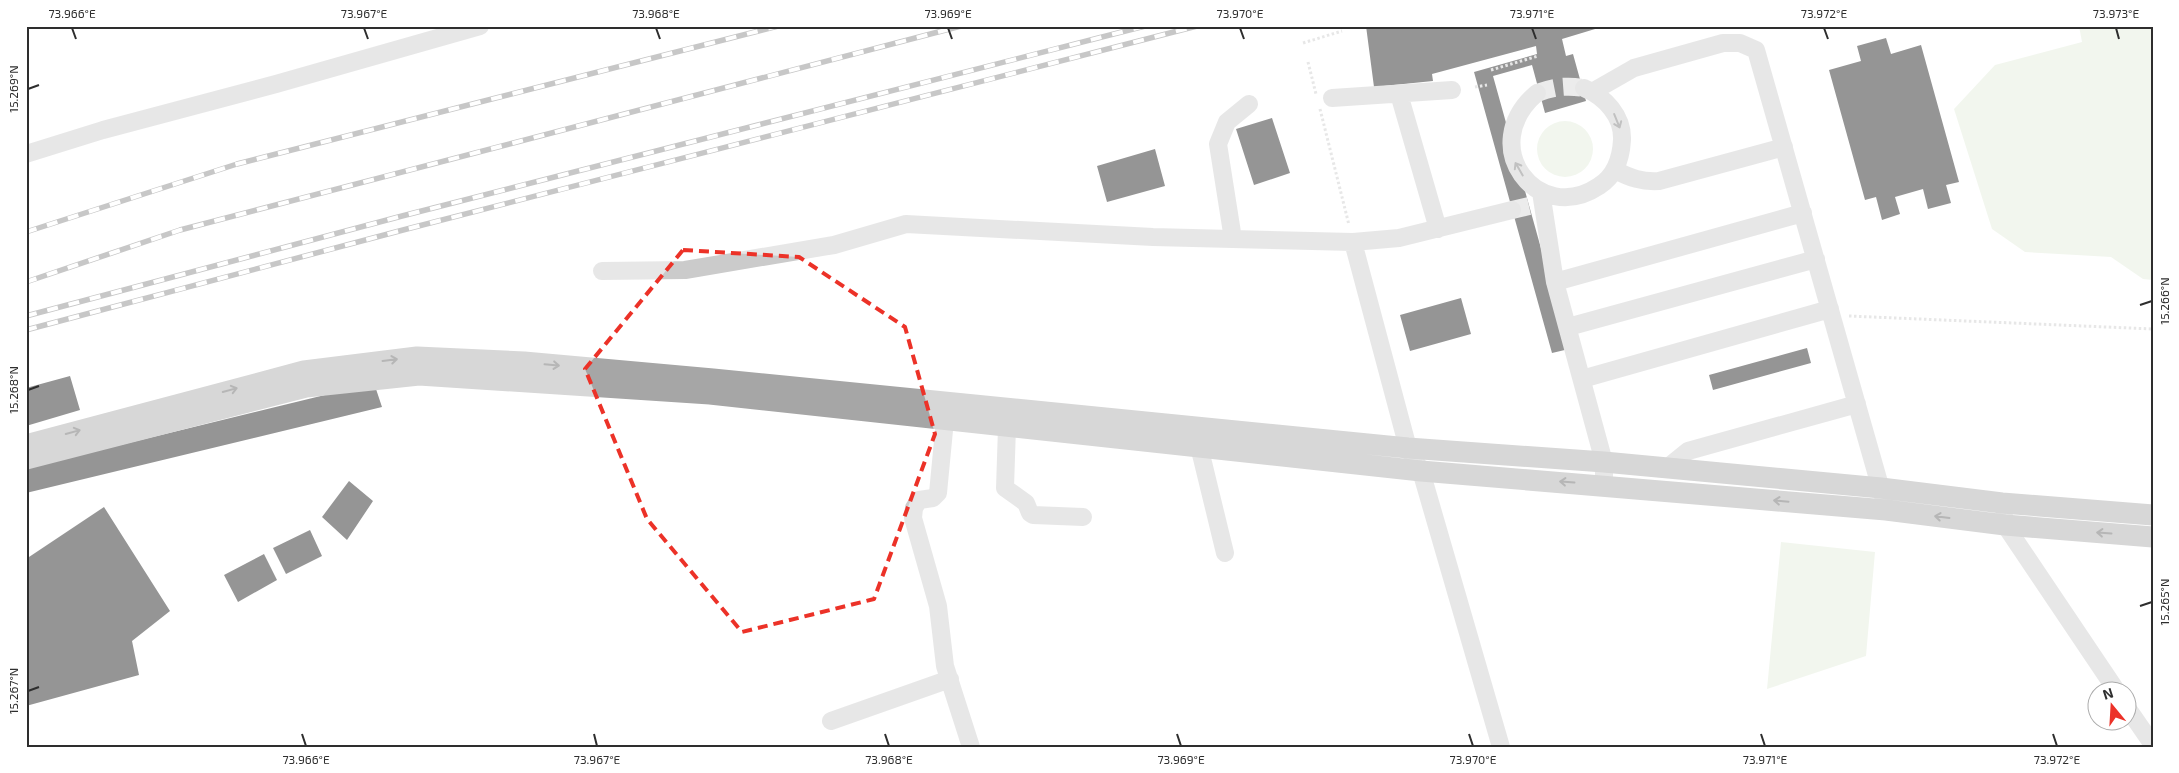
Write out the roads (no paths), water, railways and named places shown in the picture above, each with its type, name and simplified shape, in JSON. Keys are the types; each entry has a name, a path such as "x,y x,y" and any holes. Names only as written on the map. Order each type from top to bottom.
{"main road":[{"path":"26,445 304,371 417,357 524,362 714,379 1328,450 1421,470 1886,510 2005,525 2153,537"},
{"path":"26,460 306,387 418,376 710,394 1199,446 1328,450 1408,448 1604,462 1881,488 2002,503 2153,515"}],"street":[{"path":"26,154 103,130 276,84 480,26"},
{"path":"1537,94 1525,104 1516,118 1511,134 1511,152 1517,168 1527,182 1541,192 1557,197 1574,197 1590,192 1604,183 1615,170 1622,153 1622,135 1618,117 1607,102 1588,90 1634,68 1723,43 1740,43 1756,50 1886,510"},
{"path":"1332,98 1452,90"},
{"path":"1399,94 1438,229"},
{"path":"1234,239 1218,144 1227,122 1249,104"},
{"path":"1615,170 1637,180 1659,181 1784,147"},
{"path":"602,270 685,270 834,245 906,224 1234,239 1353,242 1399,238 1521,208 1541,192"},
{"path":"1541,192 1555,282 1604,462 1604,485"},
{"path":"1555,282 1803,213"},
{"path":"1353,242 1408,448 1421,470 1501,747"},
{"path":"1568,327 1816,258"},
{"path":"1582,379 1831,312"},
{"path":"1667,468 1688,451 1857,404"},
{"path":"945,420 938,493 933,498 919,500 914,508 913,518 938,606 945,666 971,747"},
{"path":"1007,426 1004,485 1007,491 1026,503 1030,513 1033,515 1083,517"},
{"path":"1199,446 1224,554"},
{"path":"2002,503 2005,525 2109,680"},
{"path":"831,721 950,679"},
{"path":"2136,720 2153,745"}],"tunnel":[{"path":"1537,93 1560,87 1584,88"},
{"path":"1512,210 1529,206"}],"railway":[{"path":"26,232 237,164 778,26"},
{"path":"26,282 180,230 961,26"},
{"path":"26,316 402,216 1145,26"},
{"path":"26,330 403,230 1197,26"}]}
